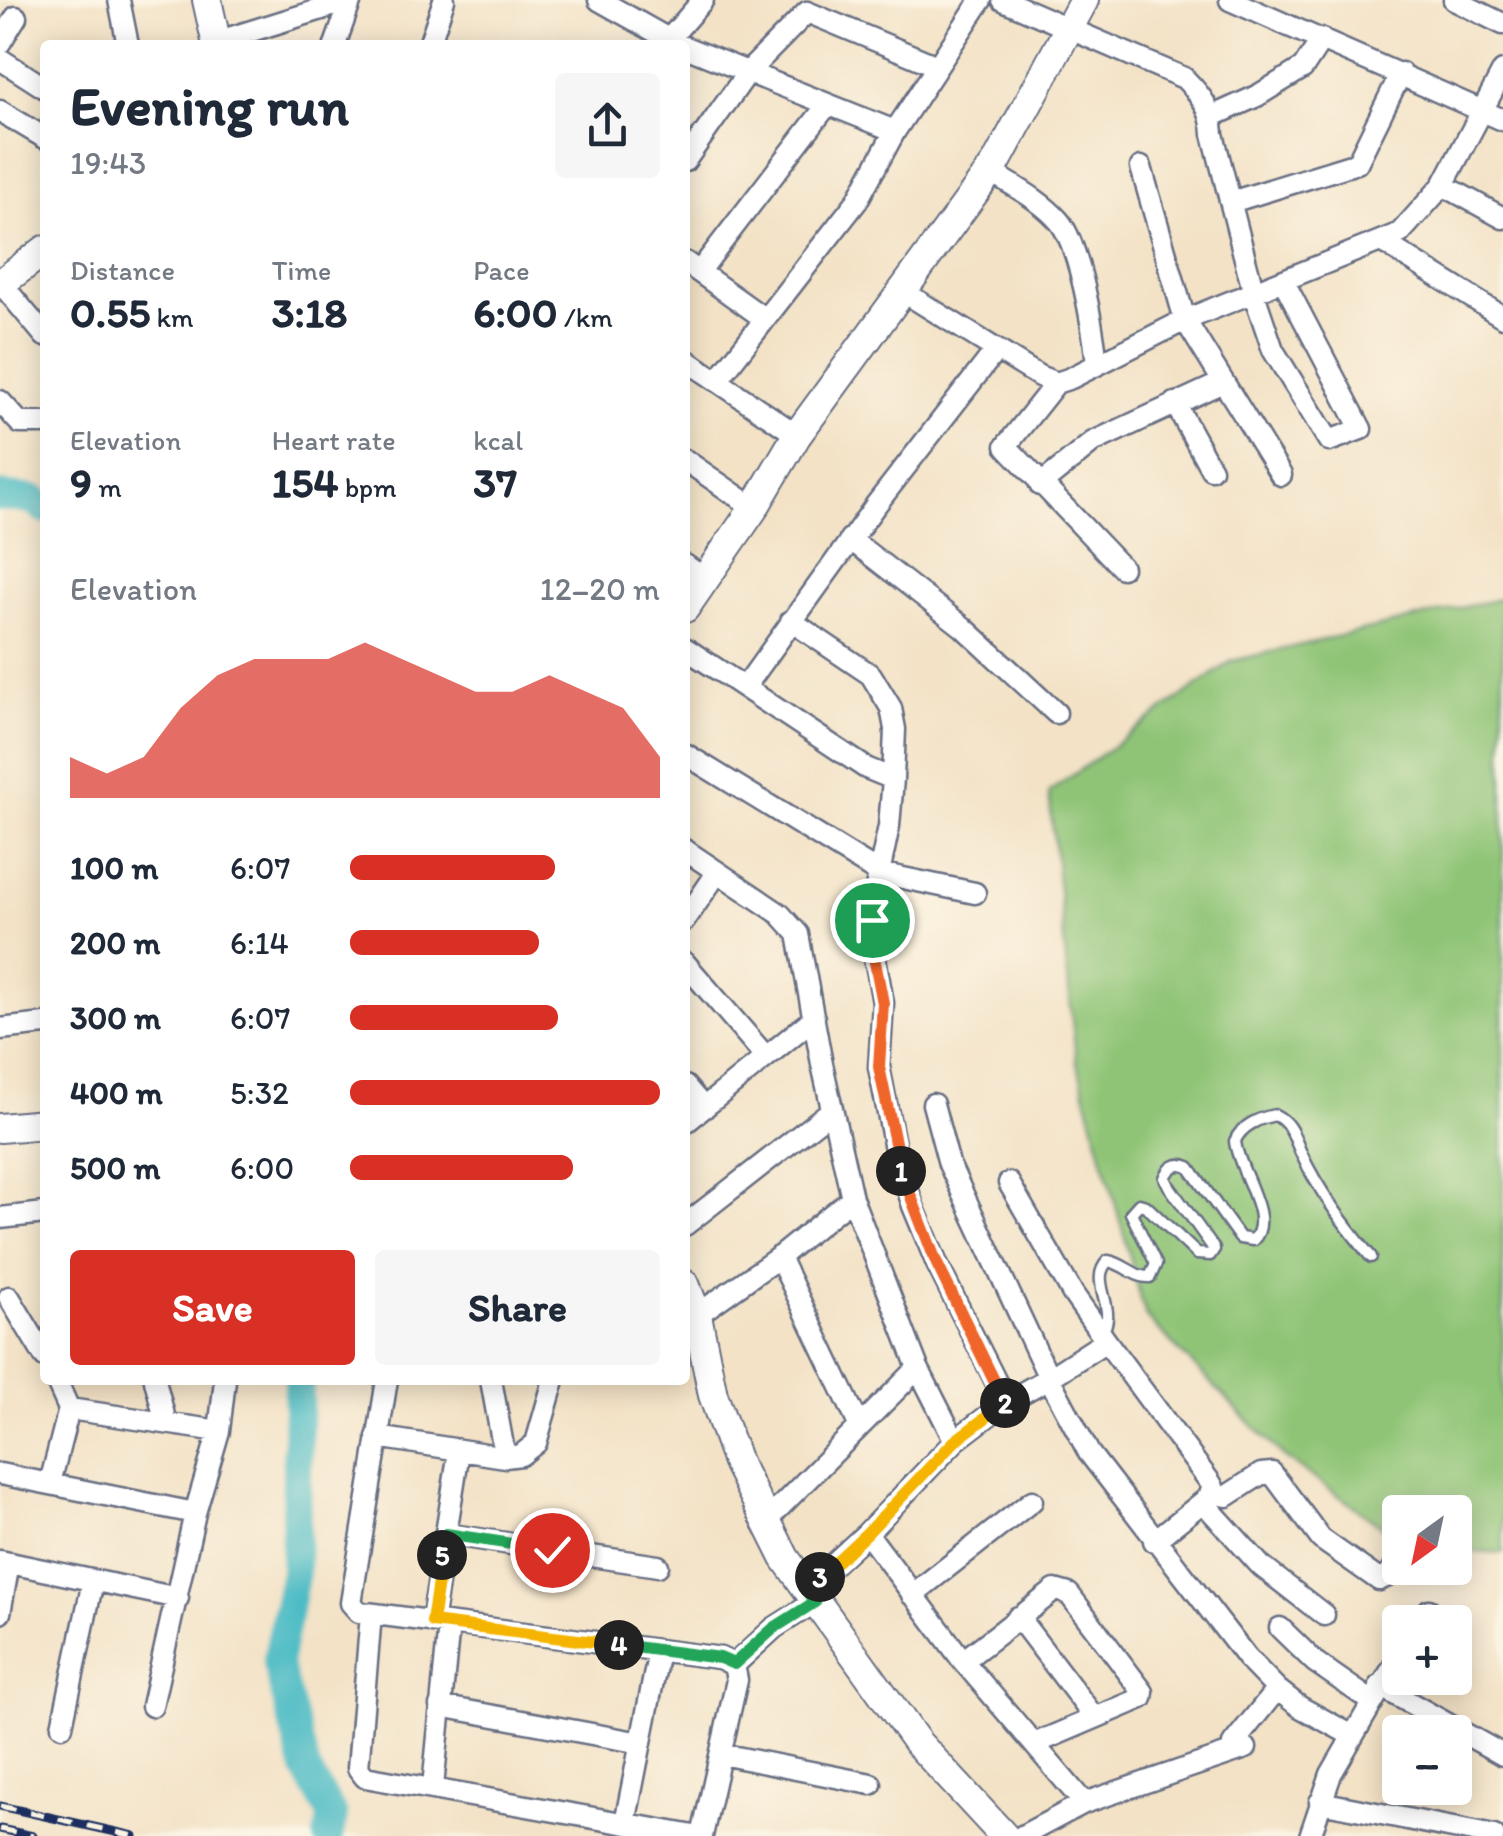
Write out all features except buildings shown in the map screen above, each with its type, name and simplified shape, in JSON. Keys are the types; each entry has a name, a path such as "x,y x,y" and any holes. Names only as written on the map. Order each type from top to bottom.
{"street":[{"path":"120,0 127,40"},
{"path":"207,0 215,40"},
{"path":"228,40 351,0"},
{"path":"336,40 351,0"},
{"path":"431,40 444,0"},
{"path":"599,0 667,40"},
{"path":"677,40 702,0"},
{"path":"716,381 857,200 895,131 981,0"},
{"path":"1003,0 1184,78 1201,94 1212,116 1213,134 1254,294 1274,350 1329,440 1360,429 1284,282"},
{"path":"695,572 754,508 797,435 990,170 1084,0"},
{"path":"1230,0 1494,115"},
{"path":"1454,0 1503,24"},
{"path":"690,154 748,72 807,12 938,66"},
{"path":"0,43 16,16"},
{"path":"1212,116 1303,68 1322,39"},
{"path":"690,50 895,131"},
{"path":"0,59 40,85"},
{"path":"1122,568 1006,446 1056,383 1185,320 1400,233 1443,185 1494,115 1503,71"},
{"path":"1231,202 1357,163 1401,73"},
{"path":"765,319 692,267 828,104"},
{"path":"0,111 40,135"},
{"path":"1141,167 1185,320 1281,475"},
{"path":"990,170 1060,222 1092,319 1098,363"},
{"path":"1443,185 1503,218"},
{"path":"1381,241 1503,317"},
{"path":"40,254 0,283 40,330"},
{"path":"902,291 1056,383"},
{"path":"745,687 850,539 996,350"},
{"path":"690,363 797,435"},
{"path":"1040,486 1093,442 1221,383"},
{"path":"0,401 20,423 40,424"},
{"path":"1175,403 1211,469"},
{"path":"690,463 754,508"},
{"path":"850,539 963,627 1056,713"},
{"path":"791,621 854,661 882,689 891,708 895,729 894,778 872,902 871,936 883,1003 879,1067 895,1149 923,1233 1006,1402"},
{"path":"690,651 866,768 894,778"},
{"path":"690,763 879,872 974,893"},
{"path":"690,854 780,914 798,934 852,1198 918,1368 955,1441"},
{"path":"690,912 716,873"},
{"path":"690,969 766,1057"},
{"path":"690,1119 814,1018"},
{"path":"0,1028 40,1024"},
{"path":"690,1092 704,1108"},
{"path":"933,1104 948,1164 1049,1378 1090,1454 1246,1658 1276,1689 1323,1722 1352,1735"},
{"path":"690,1220 832,1110"},
{"path":"0,1128 40,1124"},
{"path":"1009,1183 1073,1294 1210,1482 1208,1498 1260,1566 1324,1616"},
{"path":"697,1315 780,1257 852,1198"},
{"path":"0,1218 40,1214"},
{"path":"780,1257 859,1426"},
{"path":"3,1291 40,1349"},
{"path":"690,1297 712,1395 737,1462 810,1596 917,1742 1004,1836"},
{"path":"734,1664 810,1596 955,1441 1103,1337"},
{"path":"767,1520 918,1368"},
{"path":"50,1484 69,1408 58,1385"},
{"path":"155,1385 166,1422"},
{"path":"152,1706 195,1513 219,1431 225,1385"},
{"path":"386,1385 352,1603 359,1612 720,1658 734,1664"},
{"path":"491,1385 505,1457"},
{"path":"377,1437 505,1457 521,1456 536,1443 553,1385"},
{"path":"69,1408 219,1431"},
{"path":"432,1787 440,1706 446,1534 459,1450"},
{"path":"0,1474 195,1513"},
{"path":"1154,1542 1208,1498 1227,1496 1261,1474 1272,1474 1321,1539 1382,1579"},
{"path":"912,1595 1032,1501"},
{"path":"867,1533 964,1661 1084,1803"},
{"path":"446,1534 658,1566"},
{"path":"0,1613 4,1562 178,1598"},
{"path":"62,1726 92,1582"},
{"path":"964,1661 1055,1590 1070,1594 1143,1692 1138,1702 1034,1744"},
{"path":"371,1614 358,1768 365,1777 694,1836"},
{"path":"1018,1617 1094,1717"},
{"path":"1280,1628 1316,1662 1503,1755"},
{"path":"625,1823 659,1650"},
{"path":"702,1836 738,1680 734,1664"},
{"path":"1310,1836 1320,1802 1382,1683"},
{"path":"1022,1836 1084,1803 1240,1746 1276,1689"},
{"path":"440,1706 641,1743"},
{"path":"720,1754 871,1784"},
{"path":"1320,1802 1496,1836 1503,1821"}],"lane":[{"path":"1103,1337 1108,1320 1099,1274 1103,1265 1108,1261 1120,1263 1142,1278 1150,1277 1156,1264 1134,1223 1134,1208 1139,1204 1146,1206 1197,1254 1210,1256 1214,1249 1169,1186 1166,1178 1174,1166 1189,1167 1240,1238 1253,1240 1259,1234 1261,1218 1235,1141 1244,1128 1266,1117 1275,1115 1290,1127 1317,1185 1371,1257"}],"green space":[{"path":"1503,598 1503,1553 1472,1551 1472,1495 1382,1495 1382,1526 1283,1456 1146,1317 1076,1059 1049,792 1232,661"}],"waterway":[{"path":"0,496 35,500 40,504"},
{"path":"299,1385 295,1572 277,1663 306,1770 333,1816 328,1836"}],"railway":[{"path":"0,1806 134,1836"},
{"path":"0,1829 33,1836"}],"route":[{"path":"552,1550 446,1534 432,1622 720,1658 734,1664 774,1628 815,1602 806,1590 955,1441 1006,1402 937,1264 902,1174 879,1067 883,1003 873,952 872,920"}]}
